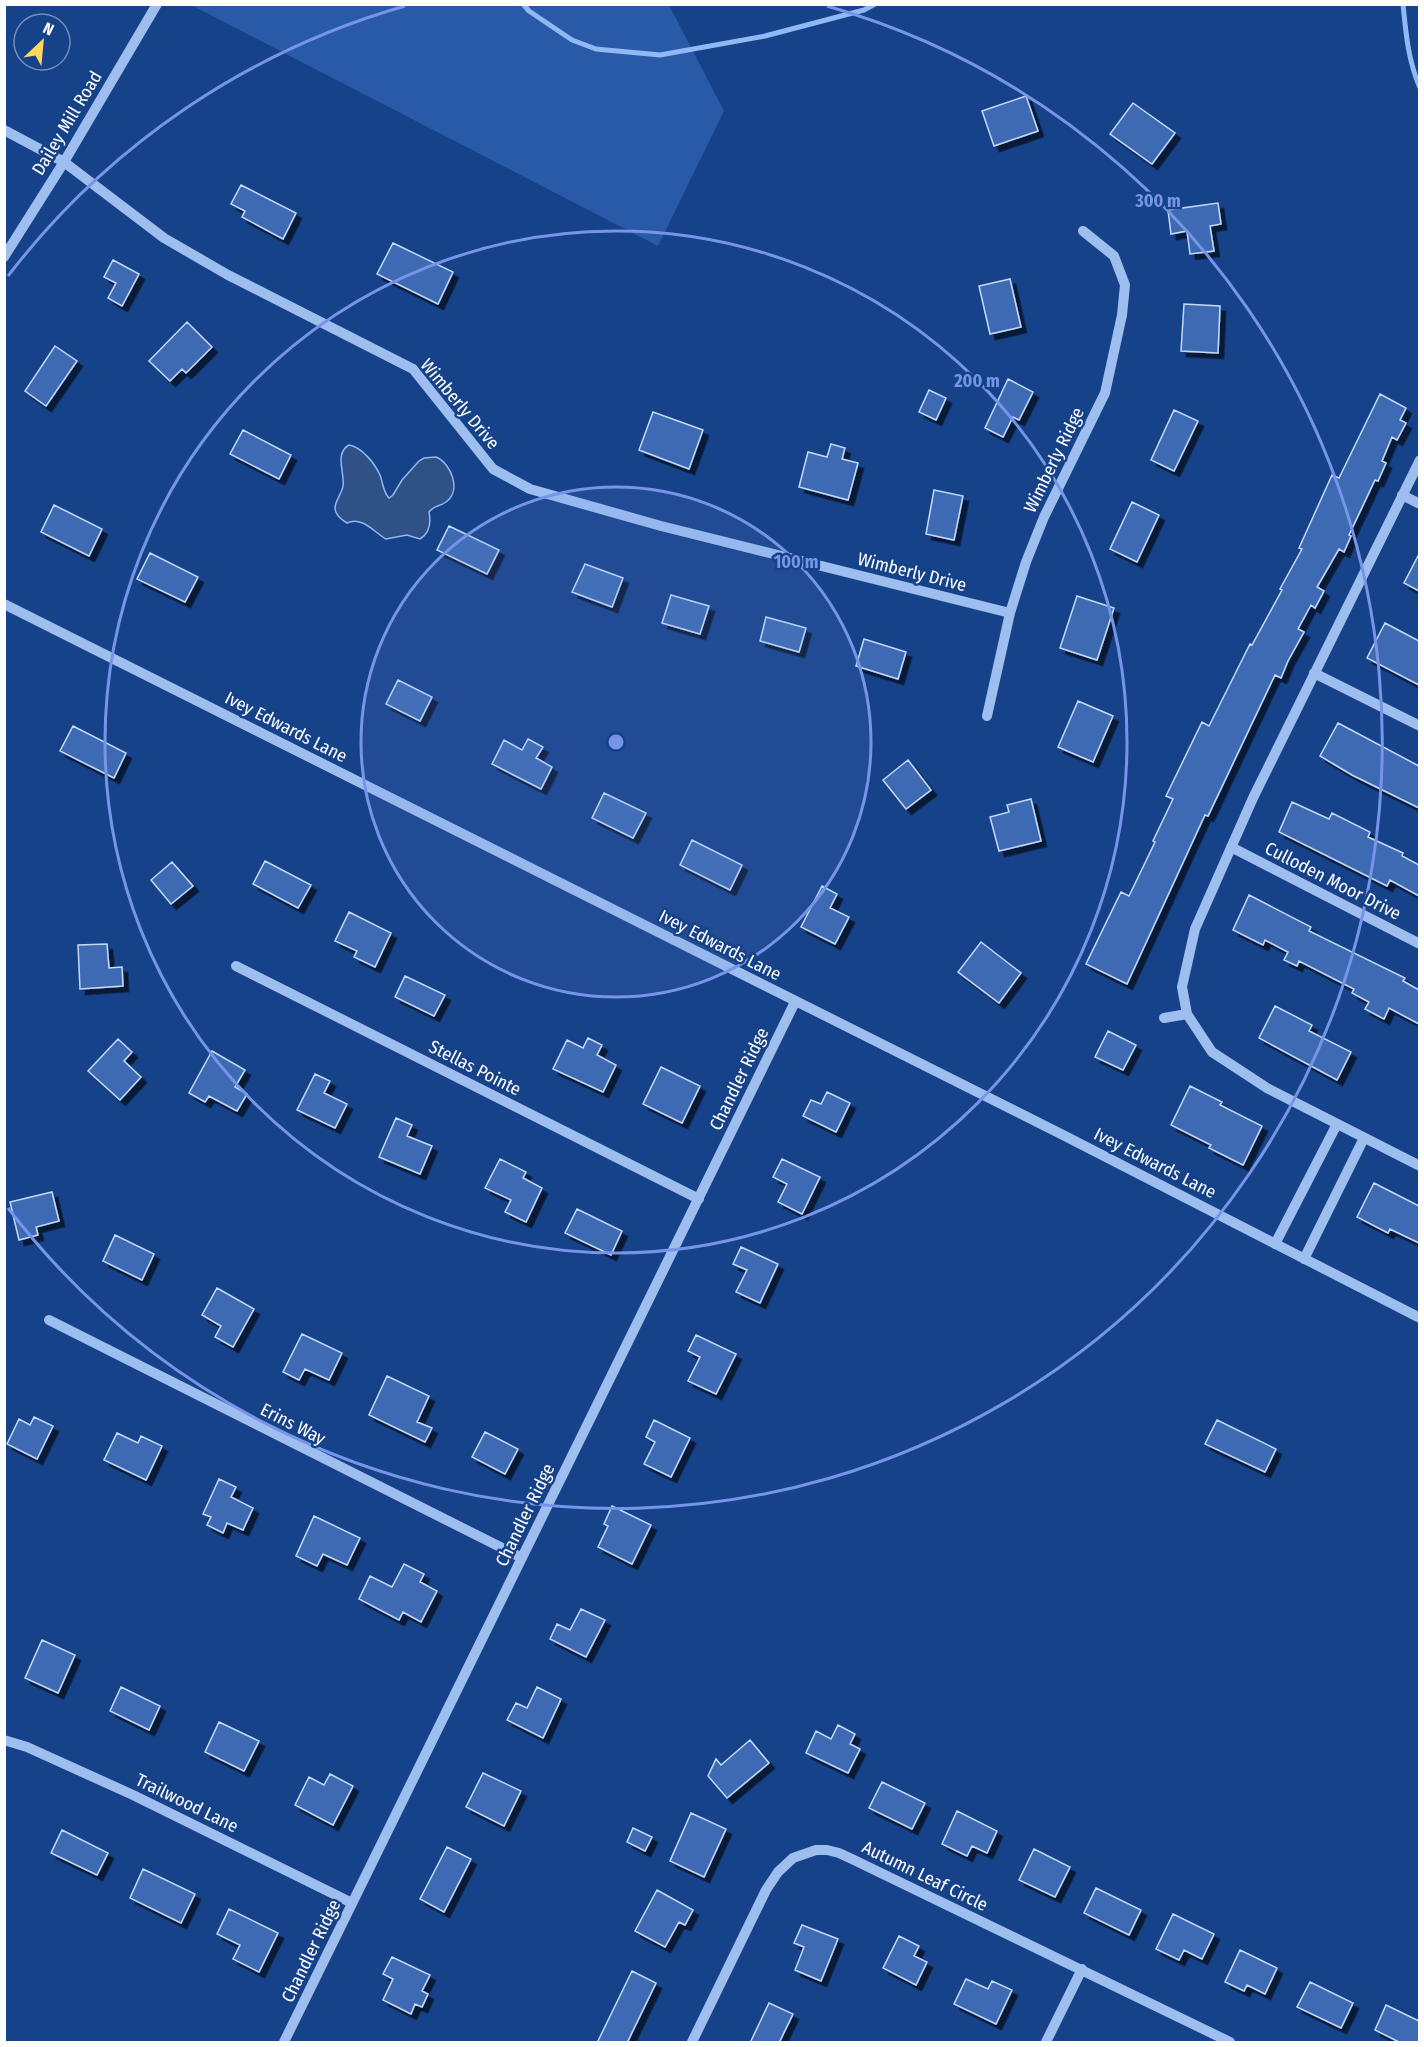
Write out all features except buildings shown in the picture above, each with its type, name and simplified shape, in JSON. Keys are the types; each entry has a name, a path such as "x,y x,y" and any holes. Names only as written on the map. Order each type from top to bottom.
{"street":[{"name":"Dailey Mill Road","path":"4,257 64,162 157,4"},
{"name":"Wimberly Drive","path":"4,130 64,162 164,238 228,275 413,369 493,470 530,489 662,526 1010,614"},
{"name":"Wimberly Ridge","path":"987,716 1010,614 1026,562 1044,517 1105,393 1122,315 1125,285 1114,256 1083,231"},
{"path":"1419,460 1253,798 1195,929 1182,987 1187,1014 1212,1052 1267,1088 1419,1166"},
{"path":"1402,495 1419,504"},
{"name":"Ivey Edwards Lane","path":"4,604 1063,1135 1419,1318"},
{"path":"1314,673 1419,726"},
{"name":"Culloden Moor Drive","path":"1231,847 1419,944"},
{"name":"Stellas Pointe","path":"236,966 699,1199"},
{"name":"Chandler Ridge","path":"284,2043 795,1002"},
{"path":"1164,1018 1187,1014"},
{"path":"1275,1244 1337,1124"},
{"path":"1304,1259 1364,1138"},
{"name":"Erins Way","path":"49,1320 522,1558"},
{"name":"Trailwood Lane","path":"4,1740 27,1747 123,1790 269,1860 352,1903"},
{"name":"Autumn Leaf Circle","path":"692,2043 772,1880 793,1858 816,1850 839,1853 1230,2043"},
{"path":"1046,2043 1082,1970"}],"shaded area":[{"path":"191,5 669,5 724,111 658,246"},
{"path":"349,445 359,449 371,461 380,475 389,498 402,480 424,458 436,457 446,465 453,478 453,491 446,502 429,512 429,527 423,537 420,539 407,535 386,539 363,523 352,521 347,523 337,515 335,505 343,486 341,458"}],"waterway":[{"path":"523,4 529,11 572,40 596,49 660,55 765,36 864,10 875,4"},
{"path":"1403,4 1410,57 1420,88"}]}
